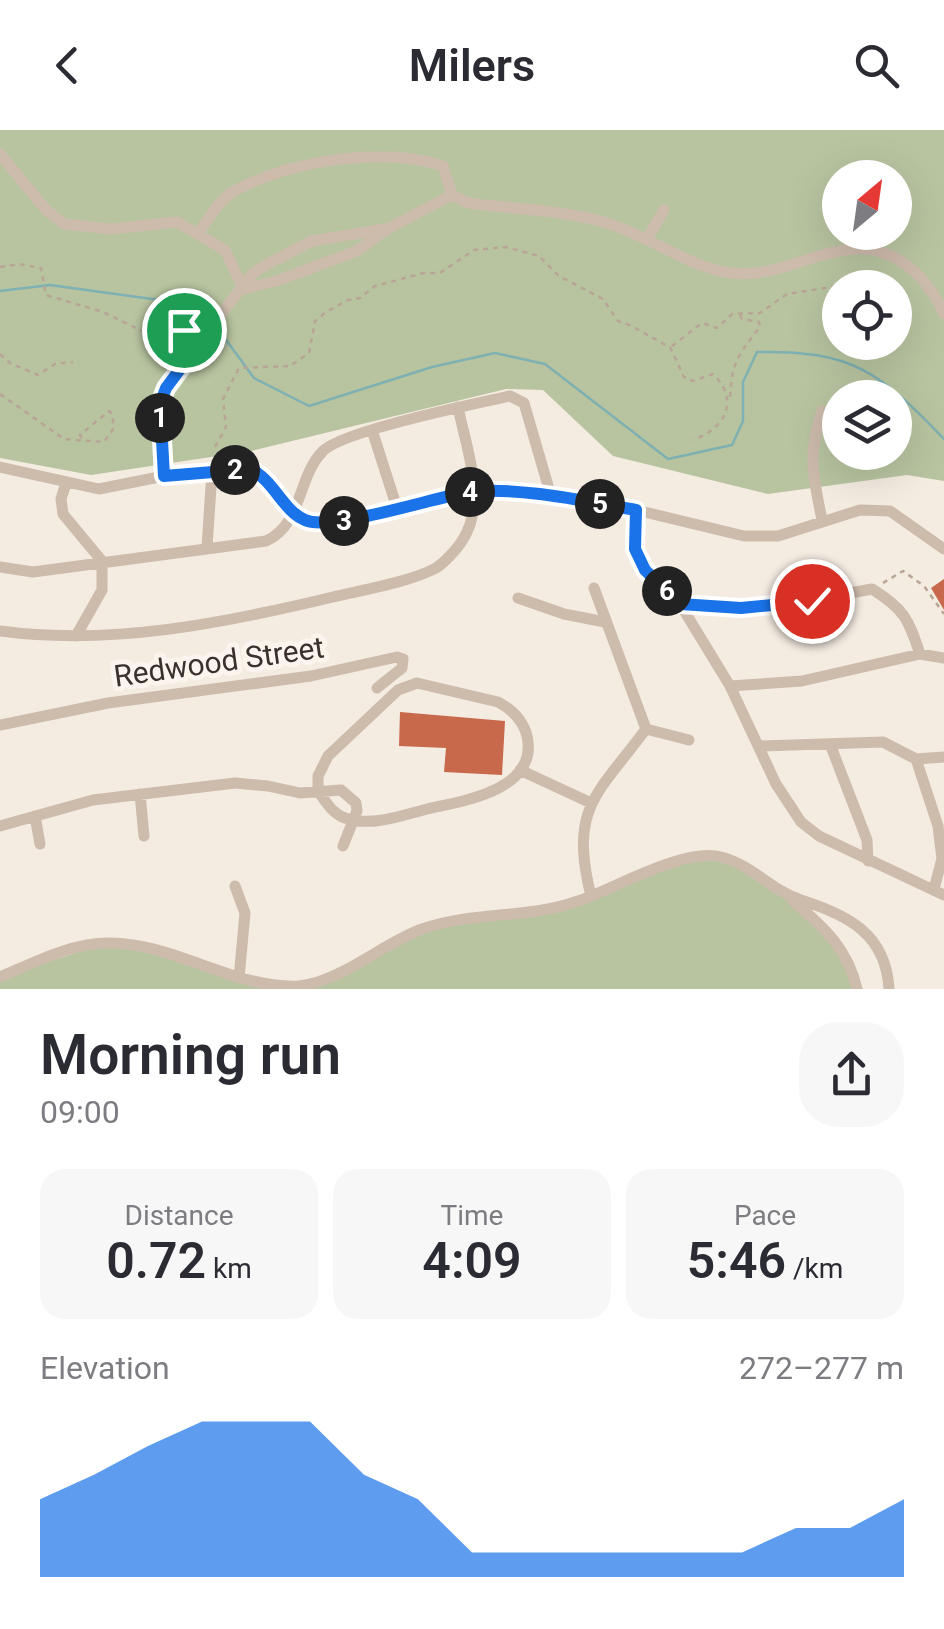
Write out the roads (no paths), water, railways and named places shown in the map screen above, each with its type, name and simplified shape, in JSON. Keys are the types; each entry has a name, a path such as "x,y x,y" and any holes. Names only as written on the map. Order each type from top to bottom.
{"street":[{"path":"0,154 47,211 66,224 111,228 178,222 225,250 243,289"},
{"path":"198,233 229,194 275,174 324,162 378,157 430,162 443,166 452,195 468,203 602,221 727,273 762,274 838,251 874,250 908,264 937,298 944,314"},
{"path":"243,289 357,251 387,229 452,195"},
{"path":"648,237 664,210"},
{"path":"164,476 160,404 166,388 252,275 312,241 387,229"},
{"path":"0,567 33,572 266,541 278,536 294,512 325,448 372,430 510,396 524,403 551,496"},
{"path":"0,631 76,636 232,621 438,568 462,542 470,524 475,491 458,407"},
{"path":"822,411 812,443 812,472 822,520"},
{"path":"372,430 397,508"},
{"path":"0,468 100,489 164,476 250,469 262,474 303,520 317,524 475,491 551,496 636,510 744,536 778,536 860,510 890,511 944,549"},
{"path":"207,547 212,472"},
{"path":"66,484 61,500 63,514 102,561 102,590 76,636"},
{"path":"636,510 635,549 645,570 680,604 730,686 776,784 801,822 819,836 939,892 942,859 938,826 916,759"},
{"path":"594,588 646,730"},
{"path":"680,604 741,608 872,590 898,606 908,620 920,654"},
{"path":"518,598 564,614 604,622"},
{"path":"730,686 802,681 920,654 944,658"},
{"name":"Redwood Street","path":"0,725 108,703 311,676 397,657 403,659 402,668 376,688"},
{"path":"417,682 510,708 525,729 528,743 520,770 507,783 481,796 372,822 337,814 318,791 318,776 328,756 398,690 417,682"},
{"path":"646,730 689,740"},
{"path":"591,896 582,858 591,803 646,730"},
{"path":"760,746 883,742 916,759 944,757"},
{"path":"830,744 867,840 868,860"},
{"path":"520,770 591,803"},
{"path":"0,826 93,800 235,783 300,793 334,788 356,803 343,846"},
{"path":"140,794 144,836"},
{"path":"35,816 40,844"},
{"path":"0,978 72,948 107,943 174,956 267,985 298,987 343,973 432,926 576,902 628,878 703,855 723,857 786,896 836,939 849,960 857,989"},
{"path":"235,886 245,913 239,978"},
{"path":"786,896 852,921 878,946 889,989"}],"waterway":[{"path":"0,291 50,285 203,306"},
{"path":"221,333 254,378 309,406 432,367 495,353 545,364 668,459 732,445 743,421 743,382 757,352 817,355 841,361 882,382 944,439"}]}
